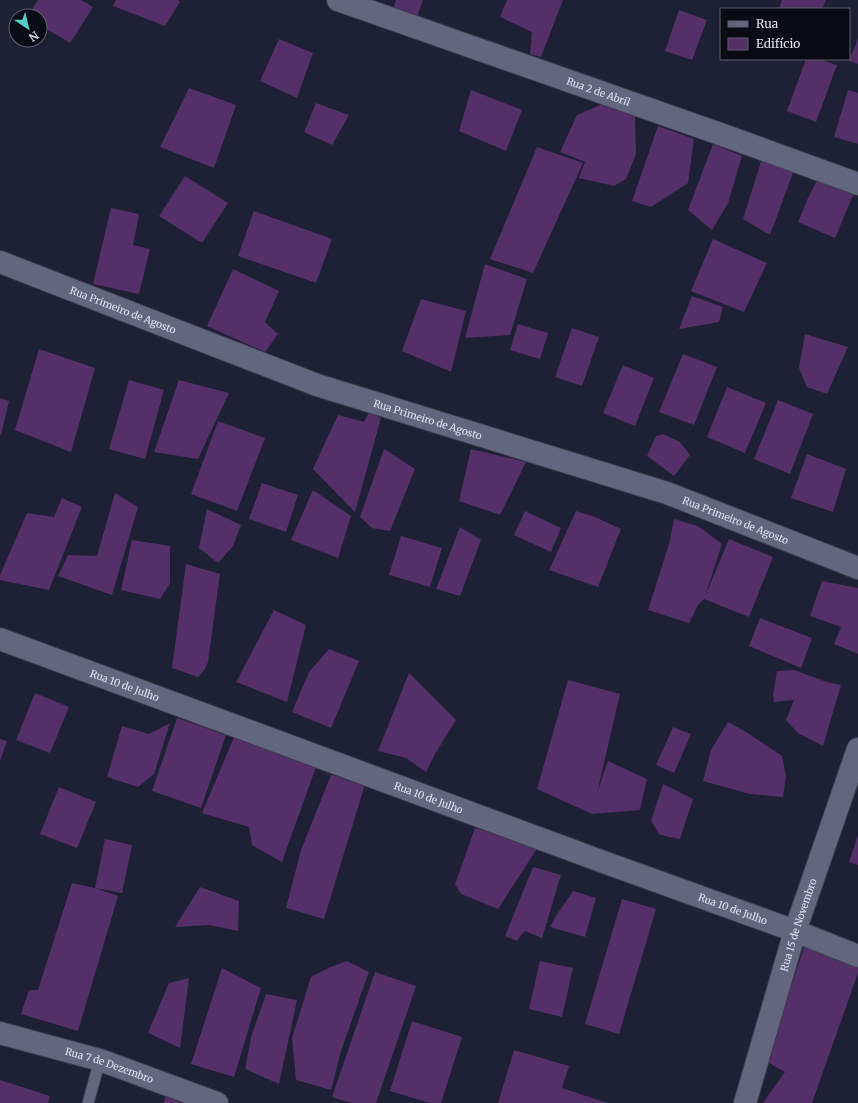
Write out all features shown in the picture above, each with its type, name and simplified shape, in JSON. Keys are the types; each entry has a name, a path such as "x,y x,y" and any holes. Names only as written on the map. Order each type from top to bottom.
{"street":[{"name":"Rua 2 de Abril","path":"338,0 726,136 858,184"},
{"name":"Rua Primeiro de Agosto","path":"0,262 317,385 667,493 858,568"},
{"name":"Rua 10 de Julho","path":"0,639 609,864 795,931 858,956"},
{"name":"Rua 15 de Novembro","path":"745,1103 795,931 858,749"},
{"name":"Rua 7 de Dezembro","path":"0,1033 100,1060 217,1103"}],"lane":[{"path":"88,1103 100,1060"}],"building":[{"path":"38,0 81,0 93,7 70,43 48,30 48,8 33,8"},
{"path":"116,0 178,0 180,2 165,26 113,6"},
{"path":"396,0 423,0 417,17 393,9"},
{"path":"507,0 563,0 541,57 530,54 532,32 500,17"},
{"path":"782,0 826,0 822,8 779,8"},
{"path":"679,10 707,20 692,60 665,51"},
{"path":"279,39 313,53 297,98 260,81"},
{"path":"858,39 858,64 849,61"},
{"path":"806,60 822,60 837,65 816,122 787,111"},
{"path":"189,88 236,105 214,168 160,147"},
{"path":"471,90 522,110 506,151 459,131"},
{"path":"848,90 858,93 858,144 834,137"},
{"path":"316,103 349,115 332,145 304,132"},
{"path":"605,103 635,116 636,154 626,179 614,186 579,178 585,162 560,152 577,115"},
{"path":"658,126 694,139 688,183 651,207 632,201"},
{"path":"713,144 742,156 728,203 712,230 688,210"},
{"path":"537,147 583,163 533,273 490,259"},
{"path":"763,155 794,170 770,235 743,219"},
{"path":"822,171 856,188 835,238 798,222"},
{"path":"185,176 228,203 202,243 159,216"},
{"path":"111,208 139,214 133,245 150,249 139,294 93,284"},
{"path":"254,211 332,239 316,283 238,256"},
{"path":"713,239 767,263 744,312 691,291"},
{"path":"485,264 527,279 510,335 465,338"},
{"path":"233,269 279,291 265,322 278,334 265,352 207,326"},
{"path":"692,296 723,307 719,322 679,329"},
{"path":"421,299 466,311 451,372 402,351"},
{"path":"518,324 548,333 540,359 510,350"},
{"path":"572,328 599,337 582,386 555,377"},
{"path":"805,334 848,347 827,394 807,387 799,368"},
{"path":"39,349 95,368 71,452 15,430"},
{"path":"683,354 717,367 694,425 659,412"},
{"path":"623,365 654,378 635,426 603,413"},
{"path":"129,380 164,390 145,459 109,449"},
{"path":"179,380 229,393 198,459 154,452"},
{"path":"727,387 766,403 745,453 707,437"},
{"path":"0,398 9,401 1,435 0,435"},
{"path":"778,400 813,414 790,474 754,459"},
{"path":"369,413 381,418 355,512 313,469 338,415 364,422"},
{"path":"218,421 265,438 237,511 191,494"},
{"path":"663,434 680,442 690,455 674,476 647,456 656,436"},
{"path":"384,449 415,469 390,531 372,528 360,517"},
{"path":"471,449 526,462 500,515 459,501"},
{"path":"807,454 846,469 833,512 791,498"},
{"path":"262,483 298,495 286,532 249,519"},
{"path":"313,490 351,516 338,558 291,540"},
{"path":"115,493 138,507 112,595 58,576 68,555 97,556"},
{"path":"62,498 82,507 49,590 0,580 0,575 27,513 54,517"},
{"path":"207,509 241,525 233,546 218,563 199,548"},
{"path":"525,511 561,528 551,552 514,535"},
{"path":"576,511 595,517 621,529 598,587 549,570"},
{"path":"674,519 698,526 722,544 705,596 729,539 773,557 749,617 704,599 698,605 689,623 648,610 669,544"},
{"path":"460,527 481,540 460,596 436,589"},
{"path":"401,536 442,548 430,587 389,575"},
{"path":"132,540 170,546 170,583 160,599 121,590"},
{"path":"186,564 220,574 208,662 205,669 198,677 172,668"},
{"path":"822,581 858,588 858,654 834,644 841,627 810,616"},
{"path":"274,610 306,625 287,702 236,682"},
{"path":"760,618 812,638 801,668 749,646"},
{"path":"329,649 359,661 331,728 292,712 309,672"},
{"path":"794,670 827,682 841,685 823,746 798,733 786,720 794,700 774,702 773,695 777,671"},
{"path":"409,673 456,720 426,772 406,758 378,751"},
{"path":"568,680 620,694 597,793 608,761 647,779 640,810 592,814 537,789"},
{"path":"35,693 69,707 50,753 16,740"},
{"path":"177,718 226,735 201,808 152,791"},
{"path":"728,722 782,756 786,776 783,797 750,794 703,781 711,750"},
{"path":"170,723 154,774 138,787 107,777 122,726 149,734"},
{"path":"673,727 691,734 674,773 656,765"},
{"path":"234,737 316,767 282,862 252,845 249,827 202,813"},
{"path":"0,739 7,741 0,761"},
{"path":"331,775 366,781 324,919 286,908 301,850"},
{"path":"663,784 693,799 680,839 660,835 651,821"},
{"path":"59,787 96,802 77,848 40,834"},
{"path":"475,828 538,847 498,909 461,894 455,884"},
{"path":"858,835 858,865 849,862"},
{"path":"105,839 132,845 122,893 95,888"},
{"path":"533,867 561,875 542,938 525,931 517,941 505,936"},
{"path":"72,883 95,888 118,896 78,1031 21,1014 29,990 38,990"},
{"path":"200,887 239,901 238,931 209,925 175,927"},
{"path":"573,891 596,898 585,937 550,927"},
{"path":"622,899 656,909 619,1034 585,1024"},
{"path":"806,941 858,958 858,973 812,1103 763,1103 785,1072 769,1063"},
{"path":"347,961 369,972 341,1051 331,1090 296,1080 292,1038 311,977 328,968"},
{"path":"540,961 573,968 562,1017 529,1009"},
{"path":"222,968 261,988 234,1077 191,1064"},
{"path":"375,972 416,986 376,1103 351,1103 332,1097"},
{"path":"189,978 180,1048 148,1033 169,983"},
{"path":"266,994 297,1000 279,1084 245,1069 251,1037"},
{"path":"412,1021 462,1037 441,1103 430,1103 390,1091"},
{"path":"514,1050 569,1066 562,1088 607,1103 498,1103"},
{"path":"0,1080 50,1096 48,1103 0,1103"},
{"path":"165,1097 182,1103 164,1103"}]}
